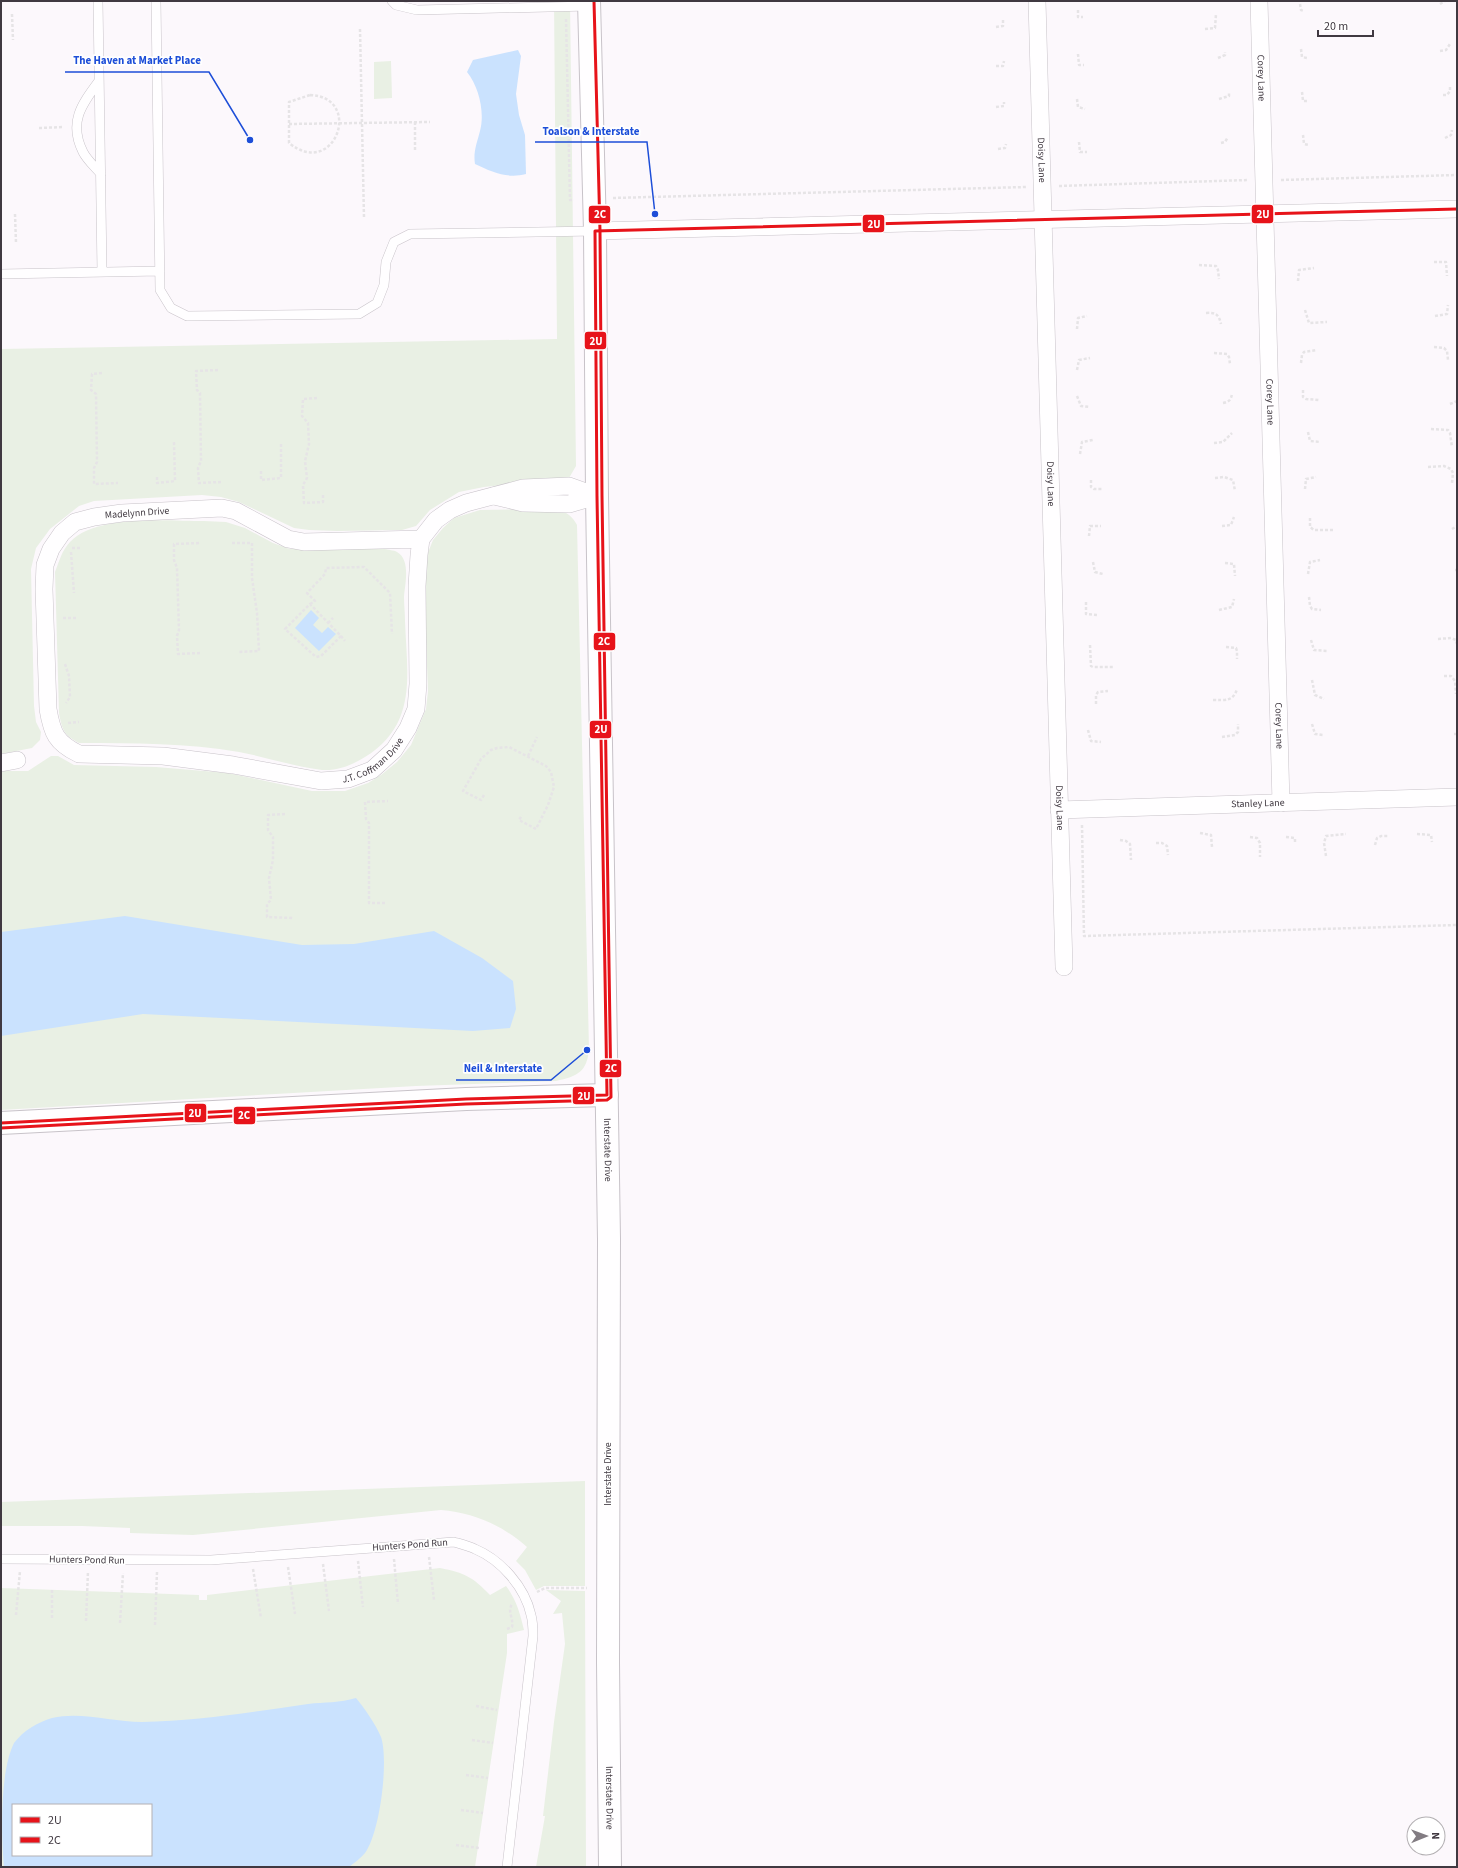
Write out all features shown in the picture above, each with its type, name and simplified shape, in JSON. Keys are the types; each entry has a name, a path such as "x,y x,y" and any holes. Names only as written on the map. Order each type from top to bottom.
{"main road":[{"name":"Interstate Drive","path":"589,4 595,231 597,496 609,1239 608,1662 610,1867"},
{"path":"1,1123 466,1099 607,1095"}],"street":[{"name":"Doisy Lane","path":"1037,1 1064,967"},
{"name":"Corey Lane","path":"1259,1 1281,803"},
{"path":"595,231 1457,209"},
{"path":"421,539 436,520 450,510 466,503 494,496 523,503 569,504 597,496"},
{"name":"Madelynn Drive","path":"57,740 51,726 48,709 44,588 45,565 62,533 75,522 94,516 122,512 222,508 236,510 288,539 304,542 421,539"},
{"name":"J.T. Coffman Drive","path":"57,740 67,748 79,754 163,756 233,765 320,781 348,779 372,770 394,750 408,728 416,709 418,684 417,586 421,539"},
{"name":"Stanley Lane","path":"1060,810 1457,797"}],"lane":[{"path":"98,1 102,272"},
{"path":"156,1 160,290 171,308 187,316 359,314 377,303 384,286 386,262 394,242 410,234 595,231"},
{"path":"392,1 396,5 417,10 589,4"},
{"path":"99,81 82,104 75,128 83,152 101,174"},
{"path":"1,274 160,270"},
{"name":"Hunters Pond Run","path":"1,1559 157,1561 251,1558 454,1542 475,1548 492,1558 509,1574 525,1597 532,1616 533,1636 507,1867"}],"path":[{"path":"1440,4 1445,1"},
{"path":"1300,4 1300,10 1304,11"},
{"path":"566,6 570,200 576,200"},
{"path":"1078,10 1078,17 1083,16"},
{"path":"12,14 12,40"},
{"path":"1205,29 1215,28 1216,14"},
{"path":"996,27 1003,26 1003,20"},
{"path":"360,29 364,218"},
{"path":"1440,51 1446,50 1450,44"},
{"path":"1300,49 1302,57 1307,58"},
{"path":"1218,58 1225,55 1225,52"},
{"path":"1078,54 1077,63 1079,65 1084,65"},
{"path":"996,66 1003,66 1004,61"},
{"path":"1443,95 1448,95 1450,86"},
{"path":"1302,92 1303,101 1307,101"},
{"path":"1219,99 1226,98 1229,96 1229,93"},
{"path":"310,95 318,95 331,104 339,116 340,123 338,132 330,145 325,149 317,152 302,150 289,143 289,102 310,95"},
{"path":"1077,99 1078,107 1085,109"},
{"path":"996,107 1004,106 1004,102"},
{"path":"415,122 415,150"},
{"path":"289,124 430,122"},
{"path":"39,128 66,127"},
{"path":"1445,138 1451,135 1452,130"},
{"path":"1303,135 1304,144 1309,145"},
{"path":"1221,143 1225,142 1228,137"},
{"path":"1079,142 1080,152 1087,152"},
{"path":"998,149 1005,148 1006,144"},
{"path":"1278,180 1457,174"},
{"path":"1053,186 1252,180"},
{"path":"610,198 1029,187"},
{"path":"15,214 16,243"},
{"path":"1434,262 1446,262 1447,276"},
{"path":"1200,265 1216,266 1219,279"},
{"path":"1298,281 1299,270 1314,268"},
{"path":"1435,316 1447,314 1448,305"},
{"path":"1305,310 1309,322 1327,322"},
{"path":"1206,313 1216,314 1219,316 1220,324"},
{"path":"1077,329 1078,318 1087,316"},
{"path":"1434,347 1444,348 1448,360"},
{"path":"1301,363 1304,352 1317,350"},
{"path":"1214,353 1226,354 1229,357 1230,364"},
{"path":"1077,370 1079,360 1090,358"},
{"path":"218,370 196,371 197,390 200,393 201,461 198,468 199,483 221,482"},
{"path":"102,373 92,374 91,390 96,394 97,462 94,468 94,484 118,483"},
{"path":"1303,390 1303,397 1306,399 1319,400"},
{"path":"1222,403 1228,402 1231,399 1232,394"},
{"path":"1078,396 1081,406 1090,408"},
{"path":"317,398 303,399 302,416 308,422 309,444 305,461 307,478 303,485 304,503 323,502 323,495"},
{"path":"1450,404 1457,401"},
{"path":"1432,429 1448,430 1450,433 1452,447"},
{"path":"1308,432 1310,441 1320,442"},
{"path":"1214,443 1223,442 1232,434"},
{"path":"1080,454 1082,442 1093,440"},
{"path":"157,477 157,482 175,481 174,442"},
{"path":"261,471 262,480 282,478 281,444"},
{"path":"1428,467 1444,466 1451,469 1454,473 1452,483"},
{"path":"1215,478 1224,477 1233,480 1235,492"},
{"path":"1305,489 1306,479 1316,477"},
{"path":"1091,480 1091,487 1094,489 1102,489"},
{"path":"1222,526 1231,525 1234,517"},
{"path":"1310,518 1310,526 1314,530 1334,530"},
{"path":"1089,536 1090,526 1101,526"},
{"path":"1452,529 1457,526"},
{"path":"200,653 178,654 177,636 179,630 177,568 174,560 174,544 201,543"},
{"path":"232,543 252,543 252,578 258,628 259,651 238,652"},
{"path":"74,593 71,548 80,548"},
{"path":"1308,574 1310,562 1320,560"},
{"path":"1093,562 1095,572 1103,574"},
{"path":"1225,564 1234,564 1235,576"},
{"path":"341,636 321,656 316,657 285,629 310,604 315,601 307,594 325,574 326,568 364,567 390,593 392,634"},
{"path":"1309,597 1310,606 1312,609 1321,610"},
{"path":"1218,610 1232,607 1234,600"},
{"path":"1086,602 1086,614 1098,615"},
{"path":"310,604 345,641"},
{"path":"61,624 61,618 76,618"},
{"path":"328,623 333,618"},
{"path":"1438,639 1451,638 1456,640 1457,644"},
{"path":"1311,640 1314,650 1328,651"},
{"path":"1090,645 1091,666 1114,667"},
{"path":"1226,647 1236,648 1238,651 1237,659"},
{"path":"64,659 69,676 70,692 70,697 66,702 66,709"},
{"path":"1444,676 1451,676 1453,678 1456,694"},
{"path":"1312,680 1314,695 1324,699"},
{"path":"1213,700 1231,699 1235,697 1237,689"},
{"path":"1096,704 1096,695 1098,692 1108,691"},
{"path":"66,723 79,722"},
{"path":"1222,737 1235,735 1238,732 1238,724"},
{"path":"1312,724 1315,734 1324,736"},
{"path":"1088,730 1091,741 1101,742"},
{"path":"528,756 537,737"},
{"path":"484,795 481,800 463,791 481,759 486,754 497,748 509,747 528,756 546,766 551,772 554,787 548,805 536,829 519,820 522,815"},
{"path":"385,903 369,903 369,823 366,819 365,802 388,801"},
{"path":"285,814 268,815 268,830 273,837 273,860 269,878 271,900 267,904 267,917 294,918"},
{"path":"1082,823 1084,936 1457,925"},
{"path":"1200,833 1211,835 1212,847"},
{"path":"1417,834 1426,833 1431,835 1432,842"},
{"path":"1326,856 1324,843 1326,836 1346,834"},
{"path":"1375,845 1377,838 1380,836 1389,836"},
{"path":"1250,837 1258,838 1260,843 1260,857"},
{"path":"1286,837 1295,838 1295,844"},
{"path":"1120,840 1126,841 1130,844 1130,860"},
{"path":"1156,843 1162,842 1167,846 1168,855"},
{"path":"427,1544 434,1600"},
{"path":"393,1546 398,1604"},
{"path":"356,1549 363,1607"},
{"path":"322,1552 329,1611"},
{"path":"286,1555 295,1614"},
{"path":"251,1558 261,1618"},
{"path":"16,1615 21,1559"},
{"path":"86,1621 89,1560"},
{"path":"120,1623 123,1560"},
{"path":"155,1625 157,1561"},
{"path":"52,1588 52,1618"},
{"path":"536,1592 545,1588 587,1588"},
{"path":"507,1629 512,1627 513,1624 510,1610 514,1603"},
{"path":"476,1706 498,1710"},
{"path":"472,1740 493,1743"},
{"path":"466,1775 488,1778"},
{"path":"461,1810 483,1813"},
{"path":"456,1845 479,1848"}],"shaded area":[{"path":"554,1 570,1 576,466 569,478 484,487 459,492 430,510 416,526 402,530 337,531 294,528 239,502 221,497 202,495 94,501 79,506 50,529 36,548 31,569 34,706 36,722 41,732 40,740 32,748 1,754 1,349 557,339"},
{"path":"391,61 392,98 374,99 374,62"},
{"path":"535,509 564,512 573,519 577,525 589,1049 586,1063 580,1072 576,1075 556,1081 416,1086 1,1110 1,771 28,771 51,756 58,756 74,765 156,767 228,773 312,791 345,791 368,783 397,762 411,745 426,709 428,691 424,590 427,555 433,540 454,518 480,510"},
{"path":"152,520 226,522 245,528 273,543 290,549 385,549 396,551 401,556 406,566 404,597 407,660 406,697 401,714 394,729 382,744 365,757 345,767 334,770 322,770 302,767 260,756 219,749 140,743 79,743 64,731 59,713 55,572 65,549 70,542 82,533 97,527 114,523"},
{"path":"585,1481 585,1586 544,1586 536,1590 525,1570 516,1561 527,1547 508,1532 487,1521 465,1514 441,1510 193,1535 130,1533 130,1528 82,1526 1,1526 1,1502"},
{"path":"440,1568 468,1577 479,1584 490,1595 506,1586 517,1606 524,1630 507,1634 507,1653 475,1867 1,1867 1,1588 199,1595 199,1600 207,1600 207,1595"},
{"path":"546,1590 585,1591 586,1867 536,1867 545,1816 543,1816 565,1644 562,1613 553,1614 561,1601"}],"water":[{"path":"518,50 521,56 516,94 519,115 525,135 526,174 512,176 500,174 475,164 475,151 482,116 478,92 467,72 473,60"},
{"path":"311,610 319,618 313,625 322,633 328,627 336,634 319,651 295,628"},
{"path":"125,916 302,945 354,944 434,931 482,958 513,981 516,1009 510,1028 473,1031 143,1014 1,1036 1,932"},
{"path":"356,1698 366,1711 381,1737 384,1762 382,1796 375,1830 365,1853 349,1867 4,1867 2,1820 4,1786 9,1755 14,1743 26,1731 41,1722 63,1716 86,1716 131,1722 184,1720 225,1716 308,1704 338,1702"}],"transit line":[{"name":"2C","path":"1,1128 466,1104 607,1100 611,1097 602,496 600,231 594,1"},
{"name":"2U","path":"1,1123 466,1099 607,1095 597,496 595,231 1457,209"}],"place":[{"name":"The Haven at Market Place","path":"250,140"},
{"name":"Toalson & Interstate","path":"655,214"},
{"name":"Neil & Interstate","path":"587,1050"}]}
